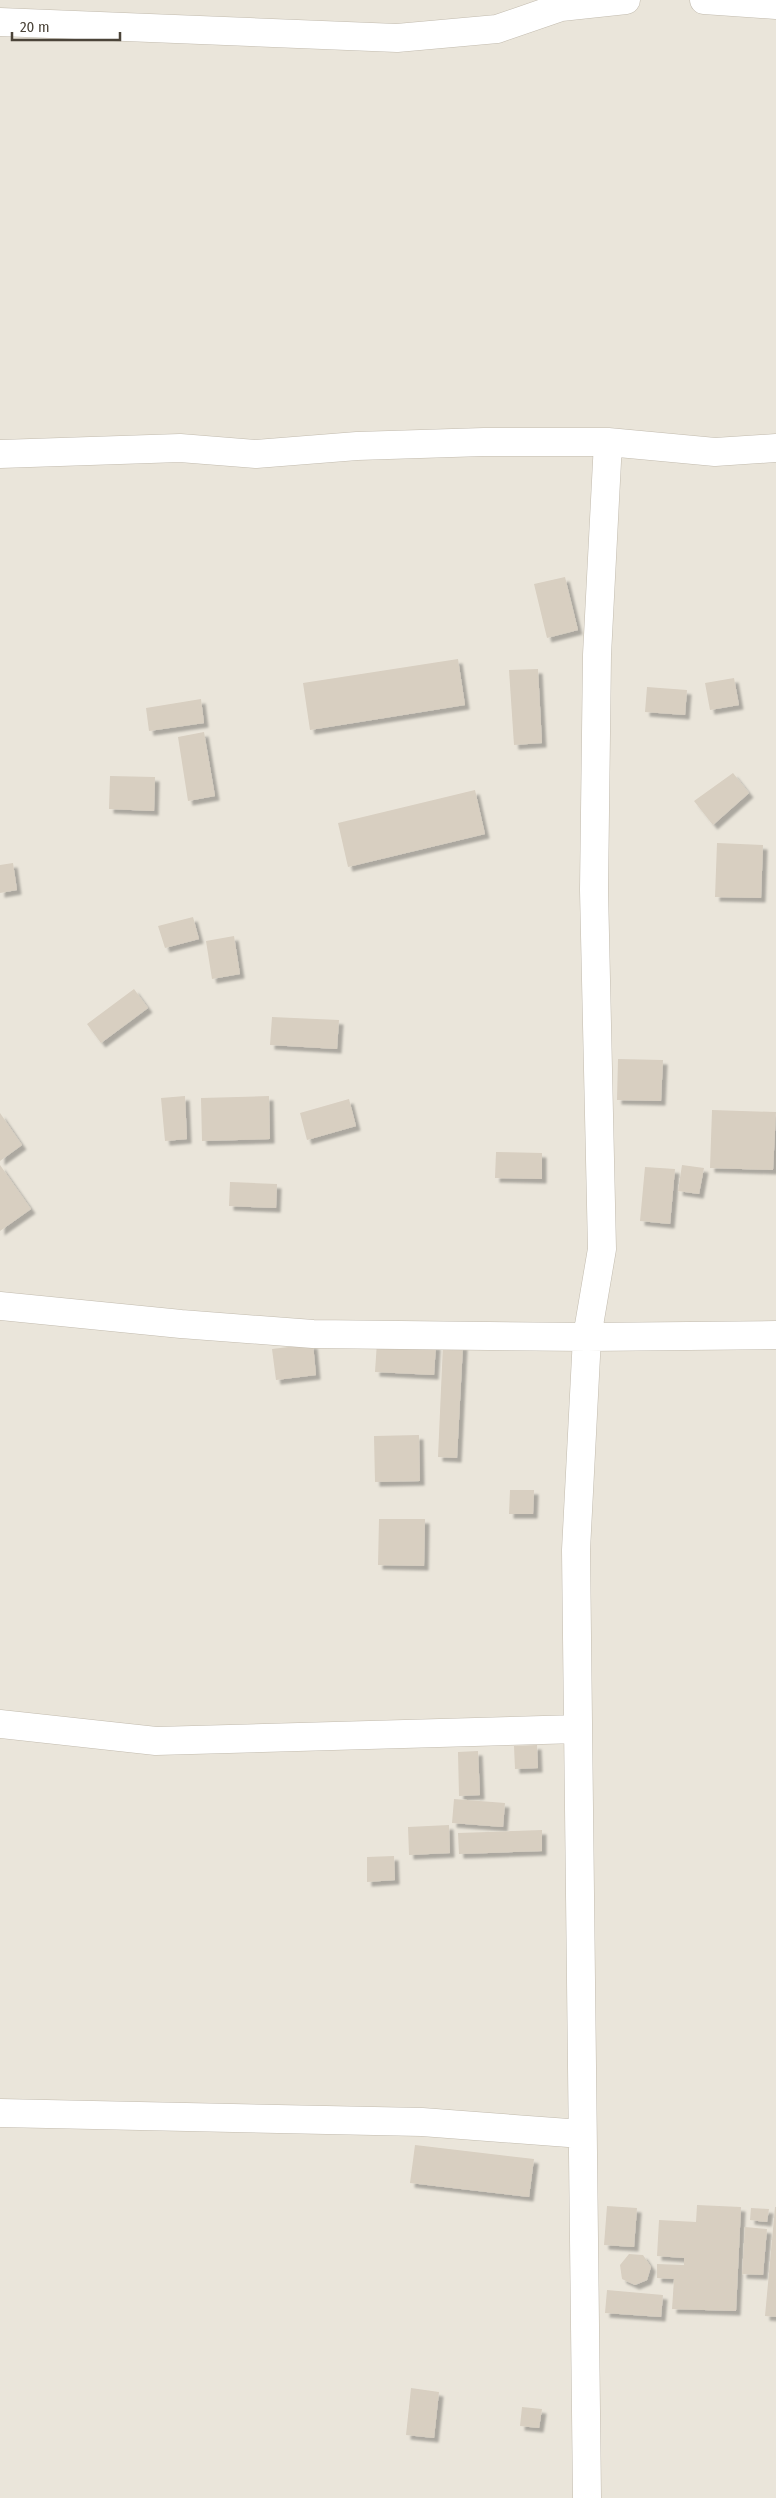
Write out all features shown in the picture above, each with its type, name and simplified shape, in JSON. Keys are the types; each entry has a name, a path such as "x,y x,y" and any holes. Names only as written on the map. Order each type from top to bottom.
{"street":[{"path":"0,22 397,38 497,29 561,7 626,0"},
{"path":"704,0 776,5"},
{"path":"0,454 180,448 256,454 357,446 465,442 608,442 715,452 776,448"},
{"path":"587,2498 576,1550 587,1338 602,1249 594,890 596,655 608,442"},
{"path":"0,1306 181,1324 313,1334 587,1338 776,1335"},
{"path":"0,1724 156,1741 578,1729"},
{"path":"0,2113 422,2122 582,2134"}],"shaded area":[{"path":"0,0 776,0 776,2498 0,2498"}],"building":[{"path":"565,577 578,630 547,638 534,584"},
{"path":"458,659 465,705 310,730 303,683"},
{"path":"538,669 542,743 514,745 509,670"},
{"path":"734,678 739,705 710,710 705,683"},
{"path":"647,687 687,690 685,715 645,712"},
{"path":"201,699 204,723 149,731 146,708"},
{"path":"204,732 215,796 188,801 178,737"},
{"path":"733,773 749,793 713,825 694,801"},
{"path":"110,776 155,777 154,811 109,809"},
{"path":"475,790 485,834 348,867 338,823"},
{"path":"717,843 763,845 761,898 715,897"},
{"path":"13,863 17,890 0,893 0,865"},
{"path":"193,917 199,939 165,948 158,926"},
{"path":"234,936 240,974 212,979 206,941"},
{"path":"134,989 148,1008 101,1043 87,1024"},
{"path":"272,1017 339,1020 337,1049 270,1045"},
{"path":"618,1059 663,1060 661,1101 617,1100"},
{"path":"185,1096 187,1139 165,1141 161,1098"},
{"path":"269,1096 270,1139 202,1141 201,1098"},
{"path":"349,1099 356,1126 307,1140 300,1113"},
{"path":"712,1110 776,1112 773,1170 710,1168"},
{"path":"0,1113 22,1145 0,1161"},
{"path":"496,1152 542,1153 542,1179 495,1178"},
{"path":"0,1165 31,1209 0,1231"},
{"path":"682,1165 704,1168 699,1194 678,1191"},
{"path":"645,1167 675,1169 670,1224 640,1221"},
{"path":"230,1182 277,1184 276,1208 229,1206"},
{"path":"377,1342 436,1345 434,1375 375,1372"},
{"path":"313,1344 316,1375 276,1380 272,1349"},
{"path":"443,1344 463,1345 457,1458 438,1457"},
{"path":"419,1435 420,1481 375,1482 374,1436"},
{"path":"510,1490 534,1490 533,1514 509,1514"},
{"path":"379,1519 425,1519 424,1566 378,1565"},
{"path":"537,1745 538,1768 515,1769 514,1746"},
{"path":"478,1751 480,1795 459,1796 458,1752"},
{"path":"454,1799 505,1803 503,1827 452,1823"},
{"path":"449,1825 450,1853 409,1855 408,1827"},
{"path":"542,1830 542,1851 459,1854 458,1833"},
{"path":"394,1856 395,1880 367,1882 367,1857"},
{"path":"415,2145 534,2159 529,2197 410,2183"},
{"path":"697,2205 741,2207 736,2311 672,2309 674,2279 657,2278 657,2264 684,2265 684,2258 657,2256 659,2220 696,2222"},
{"path":"607,2206 637,2208 634,2247 604,2245"},
{"path":"776,2207 776,2317 765,2316"},
{"path":"751,2208 769,2209 767,2222 750,2220"},
{"path":"745,2227 767,2229 763,2275 742,2274"},
{"path":"629,2254 643,2255 651,2267 647,2280 635,2285 622,2279 620,2265"},
{"path":"607,2290 663,2295 661,2317 605,2313"},
{"path":"411,2388 439,2392 434,2438 406,2435"},
{"path":"522,2407 542,2409 539,2428 520,2426"}]}
